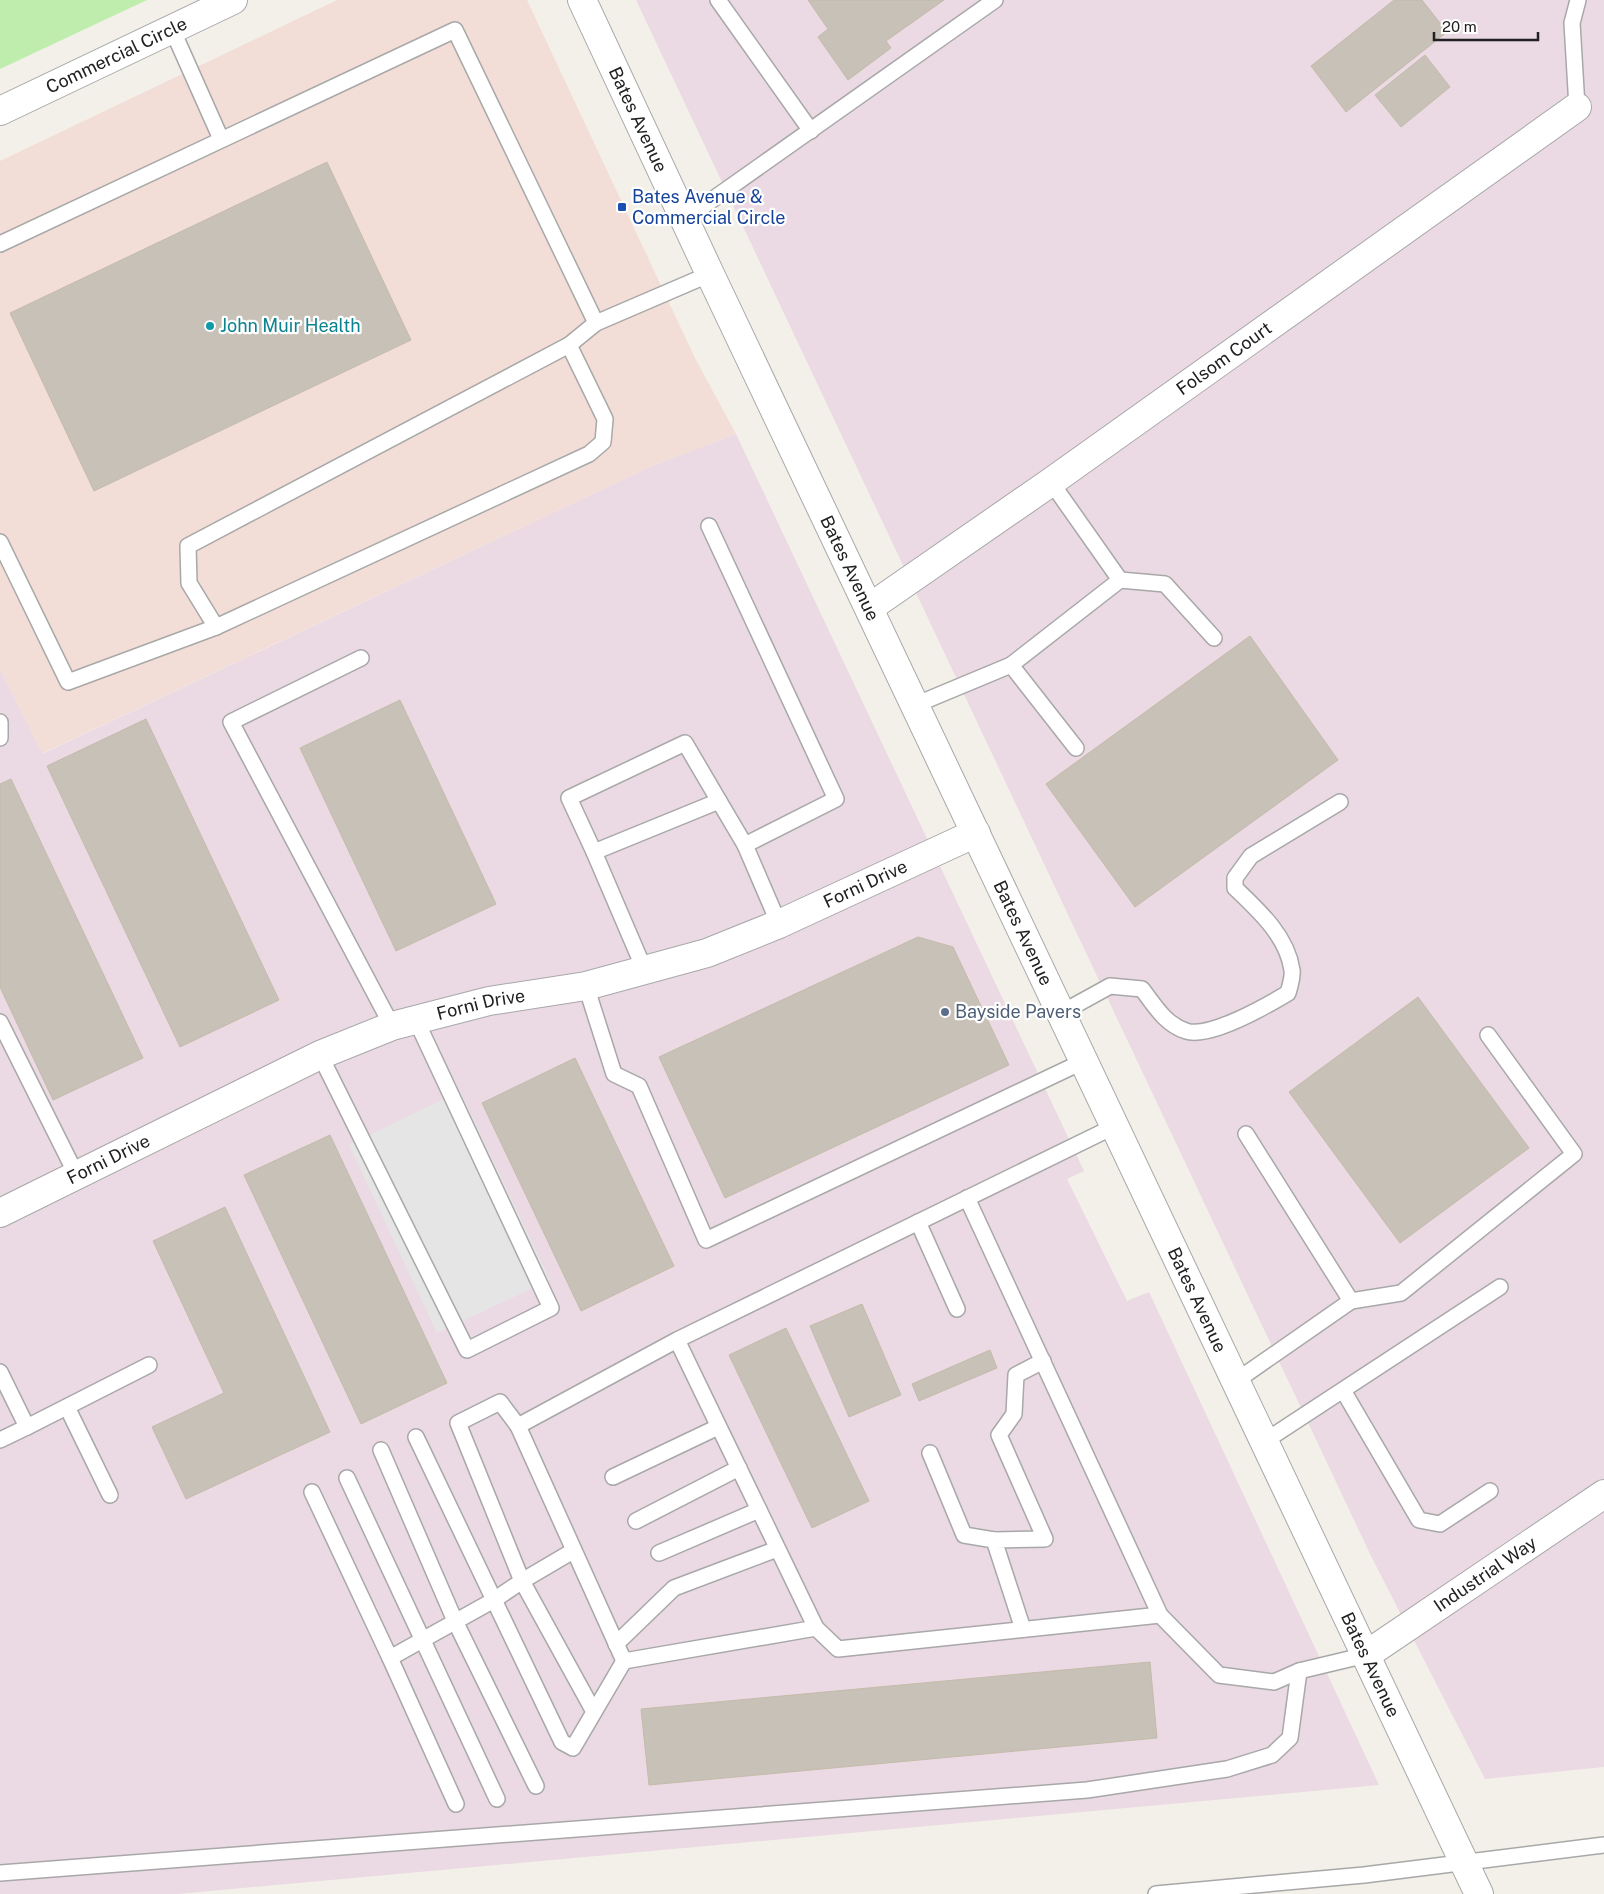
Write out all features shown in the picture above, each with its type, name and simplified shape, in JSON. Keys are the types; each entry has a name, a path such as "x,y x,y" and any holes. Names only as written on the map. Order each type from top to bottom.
{"street":[{"name":"Commercial Circle","path":"0,111 233,0"},
{"name":"Bates Avenue","path":"582,0 710,274 1479,1894"},
{"name":"Folsom Court","path":"869,608 1051,482 1578,107"},
{"name":"Forni Drive","path":"0,1213 320,1055 404,1023 489,1001 586,986 707,953 778,924 976,832"},
{"name":"Industrial Way","path":"1366,1655 1602,1498"}],"lane":[{"path":"718,0 811,130"},
{"path":"685,219 995,0"},
{"path":"1578,0 1572,23 1578,107"},
{"path":"172,29 221,139"},
{"path":"0,244 455,30 596,323"},
{"path":"216,627 189,583 188,546 569,345 596,323 710,274"},
{"path":"0,542 68,682 216,627 589,454 603,442 605,419 569,345"},
{"path":"1051,482 1120,580"},
{"path":"709,526 836,799 745,844"},
{"path":"915,705 1011,665 1120,580 1165,584 1214,638"},
{"path":"320,1055 467,1350 551,1308 404,1023 231,722 361,658"},
{"path":"1011,665 1076,748"},
{"path":"0,722 0,738"},
{"path":"645,971 570,798 685,742 745,844 778,924"},
{"path":"594,852 719,801"},
{"path":"1061,1013 1110,986 1142,989 1164,1019 1187,1032 1201,1031 1250,1016 1288,994 1293,972 1287,950 1266,917 1235,888 1235,878 1252,856 1340,802"},
{"path":"586,986 614,1074 638,1086 706,1240 1084,1061"},
{"path":"0,1022 77,1176"},
{"path":"1236,1381 1351,1301 1401,1293 1574,1154 1488,1035"},
{"path":"518,1426 677,1340 1115,1126"},
{"path":"1246,1134 1351,1301"},
{"path":"967,1198 1160,1615 1219,1675 1274,1682 1299,1671 1366,1655"},
{"path":"918,1222 957,1309"},
{"path":"1265,1442 1344,1392 1500,1287"},
{"path":"677,1340 816,1628 838,1649 1160,1615"},
{"path":"930,1453 964,1535 994,1540 1045,1539 999,1435 1014,1414 1016,1375 1043,1361"},
{"path":"0,1440 149,1365"},
{"path":"0,1372 27,1427"},
{"path":"1344,1392 1419,1520 1440,1524 1490,1491"},
{"path":"594,1712 522,1581 458,1422 500,1402 518,1426 624,1661"},
{"path":"67,1407 110,1495"},
{"path":"613,1477 718,1427"},
{"path":"416,1437 562,1742 573,1748 624,1661 816,1628"},
{"path":"381,1450 455,1621 536,1786"},
{"path":"636,1521 738,1468"},
{"path":"348,1478 496,1800"},
{"path":"312,1492 456,1804"},
{"path":"659,1553 759,1510"},
{"path":"994,1540 1023,1629"},
{"path":"616,1644 674,1588 777,1548"},
{"path":"390,1658 494,1600 574,1550"},
{"path":"0,1873 1086,1790 1227,1769 1272,1755 1290,1738 1299,1671"},
{"path":"1156,1894 1364,1875 1604,1845"}],"shaded area":[{"path":"337,0 527,0 695,358 736,434 652,466 41,754 0,669 0,161"},
{"path":"636,0 1604,0 1604,1767 1485,1779 1371,1556"},
{"path":"736,434 1084,1171 1067,1179 1127,1301 1149,1292 1379,1785 177,1894 0,1894 0,669 42,754 652,466"},
{"path":"460,1091 550,1280 437,1333 349,1145"}],"green space":[{"path":"0,0 147,0 0,69"}],"building":[{"path":"808,0 944,0 886,41 891,48 848,80 818,37 828,29"},
{"path":"1394,0 1422,0 1447,32 1346,112 1311,66"},
{"path":"1425,55 1450,87 1401,127 1375,95"},
{"name":"John Muir Health","path":"327,162 411,340 94,491 10,313"},
{"path":"1250,636 1338,760 1135,907 1046,784"},
{"path":"400,700 496,904 396,951 300,748"},
{"path":"146,719 279,1000 180,1047 47,766"},
{"path":"11,779 143,1058 53,1100 0,987 0,784"},
{"path":"918,937 953,947 1009,1065 725,1198 659,1057"},
{"path":"1418,997 1529,1148 1400,1243 1289,1092"},
{"path":"575,1058 674,1266 581,1311 482,1103"},
{"path":"330,1135 447,1383 361,1424 244,1175"},
{"path":"225,1207 330,1432 186,1499 152,1427 224,1393 153,1241"},
{"path":"862,1304 901,1395 849,1417 810,1326"},
{"path":"786,1328 869,1501 812,1528 729,1355"},
{"path":"990,1350 997,1368 919,1401 912,1384"},
{"path":"1150,1662 1157,1738 649,1785 641,1709"}],"place":[{"name":"Bates Avenue & Commercial Circle","path":"622,207"},
{"name":"John Muir Health","path":"210,326"},
{"name":"Bayside Pavers","path":"945,1012"}]}
